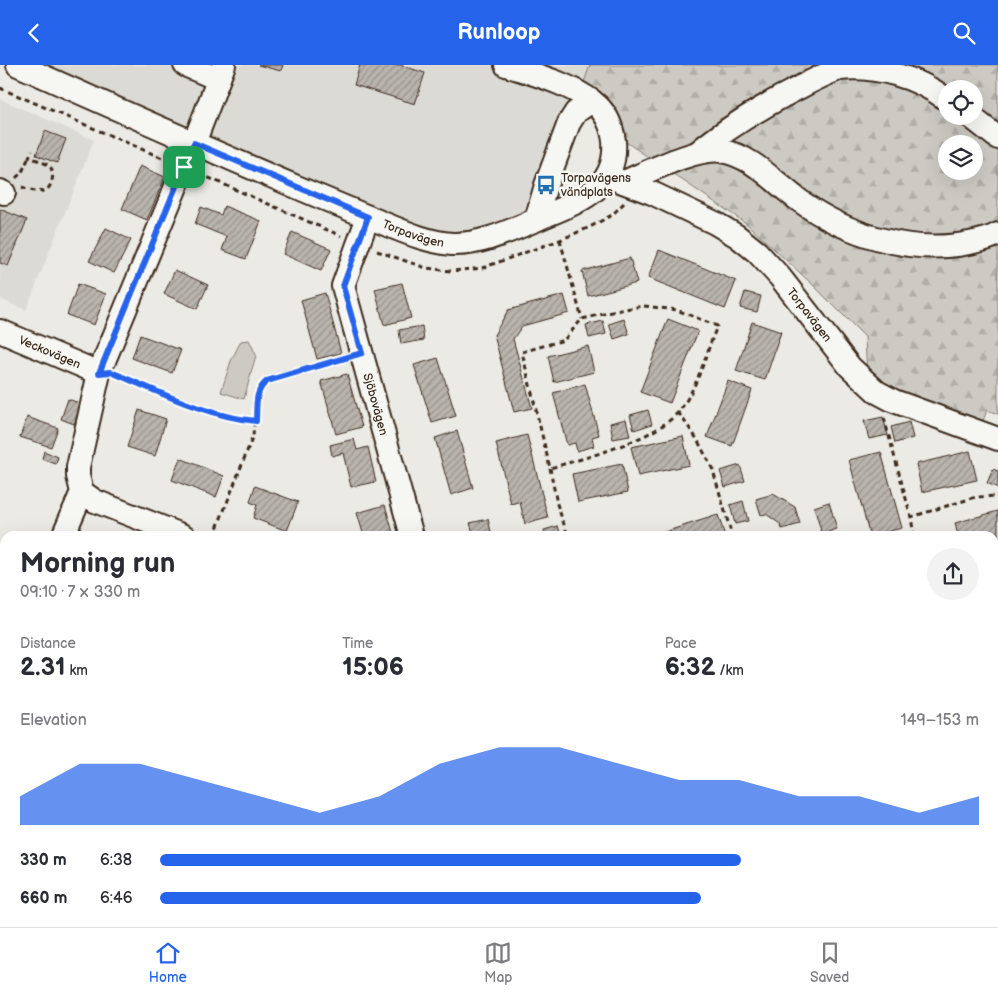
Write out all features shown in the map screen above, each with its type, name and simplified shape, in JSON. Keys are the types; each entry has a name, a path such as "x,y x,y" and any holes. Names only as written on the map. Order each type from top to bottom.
{"street":[{"name":"Torpavägen","path":"18,65 368,217 422,238 452,244 476,242 509,231 582,200 616,179 696,153 719,150 741,157 801,202 825,217 868,235 897,242 937,247 979,241 998,234"},
{"path":"65,531 82,492 78,467 99,373 194,143 221,72 185,65"},
{"path":"506,65 542,71 560,84 592,101 576,112 570,123 546,185 536,219"},
{"name":"Torpavägen","path":"696,153 719,134 762,107 809,82 840,69 855,66 888,69 912,78 938,93"},
{"name":"Torpavägen","path":"592,101 604,113 612,128 616,179"},
{"path":"981,125 998,138"},
{"name":"Torpavägen","path":"616,179 715,223 737,236 757,252 780,277 850,367 877,392 894,401 998,439"},
{"name":"Sjöbovägen","path":"368,217 343,286 411,531"},
{"name":"Veckovägen","path":"0,331 99,373"},
{"path":"82,492 96,501 171,531"}],"path":[{"path":"19,175 32,150"},
{"path":"7,190 38,192 51,185 53,179 50,168 29,157"},
{"path":"560,241 582,319"},
{"path":"550,468 618,447 667,422 678,412 694,386 717,325 677,310 651,306 625,309 582,319 564,340 522,352 557,504 566,531"},
{"path":"216,531 253,435 260,386 267,381 362,353"},
{"path":"99,373 111,372 194,406 256,421"},
{"path":"678,412 697,439 713,470 731,531"},
{"path":"890,443 913,531"},
{"path":"910,517 976,497 998,496"}],"shaded area":[{"path":"21,65 590,65 535,224 439,246"},
{"path":"0,99 94,140 26,310 0,299"}],"green space":[{"path":"590,65 998,65 998,414 987,410 980,429 867,376 865,337 812,284 747,224 620,138 579,97"},
{"path":"249,340 256,355 244,399 221,392 231,361 241,341"}],"building":[{"path":"258,65 283,65 281,71"},
{"path":"360,65 400,65 425,73 415,104 354,85"},
{"path":"45,131 66,139 57,163 36,155"},
{"path":"140,166 165,177 147,220 122,209"},
{"path":"224,206 261,221 246,259 222,250 227,237 195,224 201,207 221,215"},
{"path":"0,209 27,220 8,266 0,263"},
{"path":"106,228 131,240 114,273 89,261"},
{"path":"292,232 331,249 321,271 283,254"},
{"path":"659,250 736,281 725,309 648,278"},
{"path":"630,258 637,283 588,296 582,271"},
{"path":"175,270 208,285 197,309 164,294"},
{"path":"402,283 411,318 384,325 375,289"},
{"path":"78,284 106,294 94,325 67,315"},
{"path":"745,292 761,296 757,312 740,308"},
{"path":"325,293 341,353 317,359 301,300"},
{"path":"564,295 569,313 522,326 513,339 532,408 514,412 494,335 508,310"},
{"path":"624,319 629,334 614,339 609,324"},
{"path":"668,319 698,331 670,403 640,392"},
{"path":"603,321 606,334 589,338 586,325"},
{"path":"752,322 781,332 765,380 736,371"},
{"path":"422,326 424,340 401,344 399,330"},
{"path":"140,335 181,350 172,373 132,358"},
{"path":"588,346 594,372 554,382 548,356"},
{"path":"438,358 456,416 432,423 414,365"},
{"path":"347,374 362,427 336,434 321,381"},
{"path":"728,381 752,390 732,446 707,437"},
{"path":"585,384 599,435 592,437 594,446 577,451 575,443 567,445 553,393"},
{"path":"68,399 82,404 74,424 61,419"},
{"path":"139,410 166,419 155,456 127,447"},
{"path":"648,410 652,424 634,430 630,415"},
{"path":"27,417 58,428 51,447 20,437"},
{"path":"883,417 888,435 869,439 864,421"},
{"path":"626,419 630,436 613,439 610,423"},
{"path":"909,422 913,438 895,443 891,427"},
{"path":"457,431 473,488 451,495 435,438"},
{"path":"527,435 548,518 525,524 520,502 511,504 496,443"},
{"path":"683,436 689,465 638,476 631,447"},
{"path":"354,439 357,450 368,447 376,482 351,487 343,453 332,456 330,445"},
{"path":"44,451 58,457 56,464 42,459"},
{"path":"970,451 977,480 922,492 916,464"},
{"path":"881,452 902,528 890,531 869,531 849,460"},
{"path":"180,458 224,476 216,497 172,480"},
{"path":"622,464 628,492 578,502 572,474"},
{"path":"740,465 745,481 725,487 720,471"},
{"path":"993,469 998,471 998,488 987,483"},
{"path":"255,486 298,502 287,531 253,518 257,505 250,502"},
{"path":"773,494 795,507 800,524 782,529 780,524 766,514 761,515 756,499"},
{"path":"743,501 748,521 735,524 730,505"},
{"path":"829,502 837,529 821,531 814,507"},
{"path":"385,505 393,531 362,531 357,513"},
{"path":"998,511 998,531 957,531 955,523"},
{"path":"718,515 723,531 667,531"},
{"path":"488,519 491,531 472,531 470,523"},
{"path":"558,526 560,531 544,531"}],"place":[{"name":"Torpavägens vändplats","path":"546,185"}],"route":[{"path":"194,143 368,217 343,286 362,353 267,381 260,386 258,392 256,421 194,406 111,372 99,373 184,167 194,143"}]}
